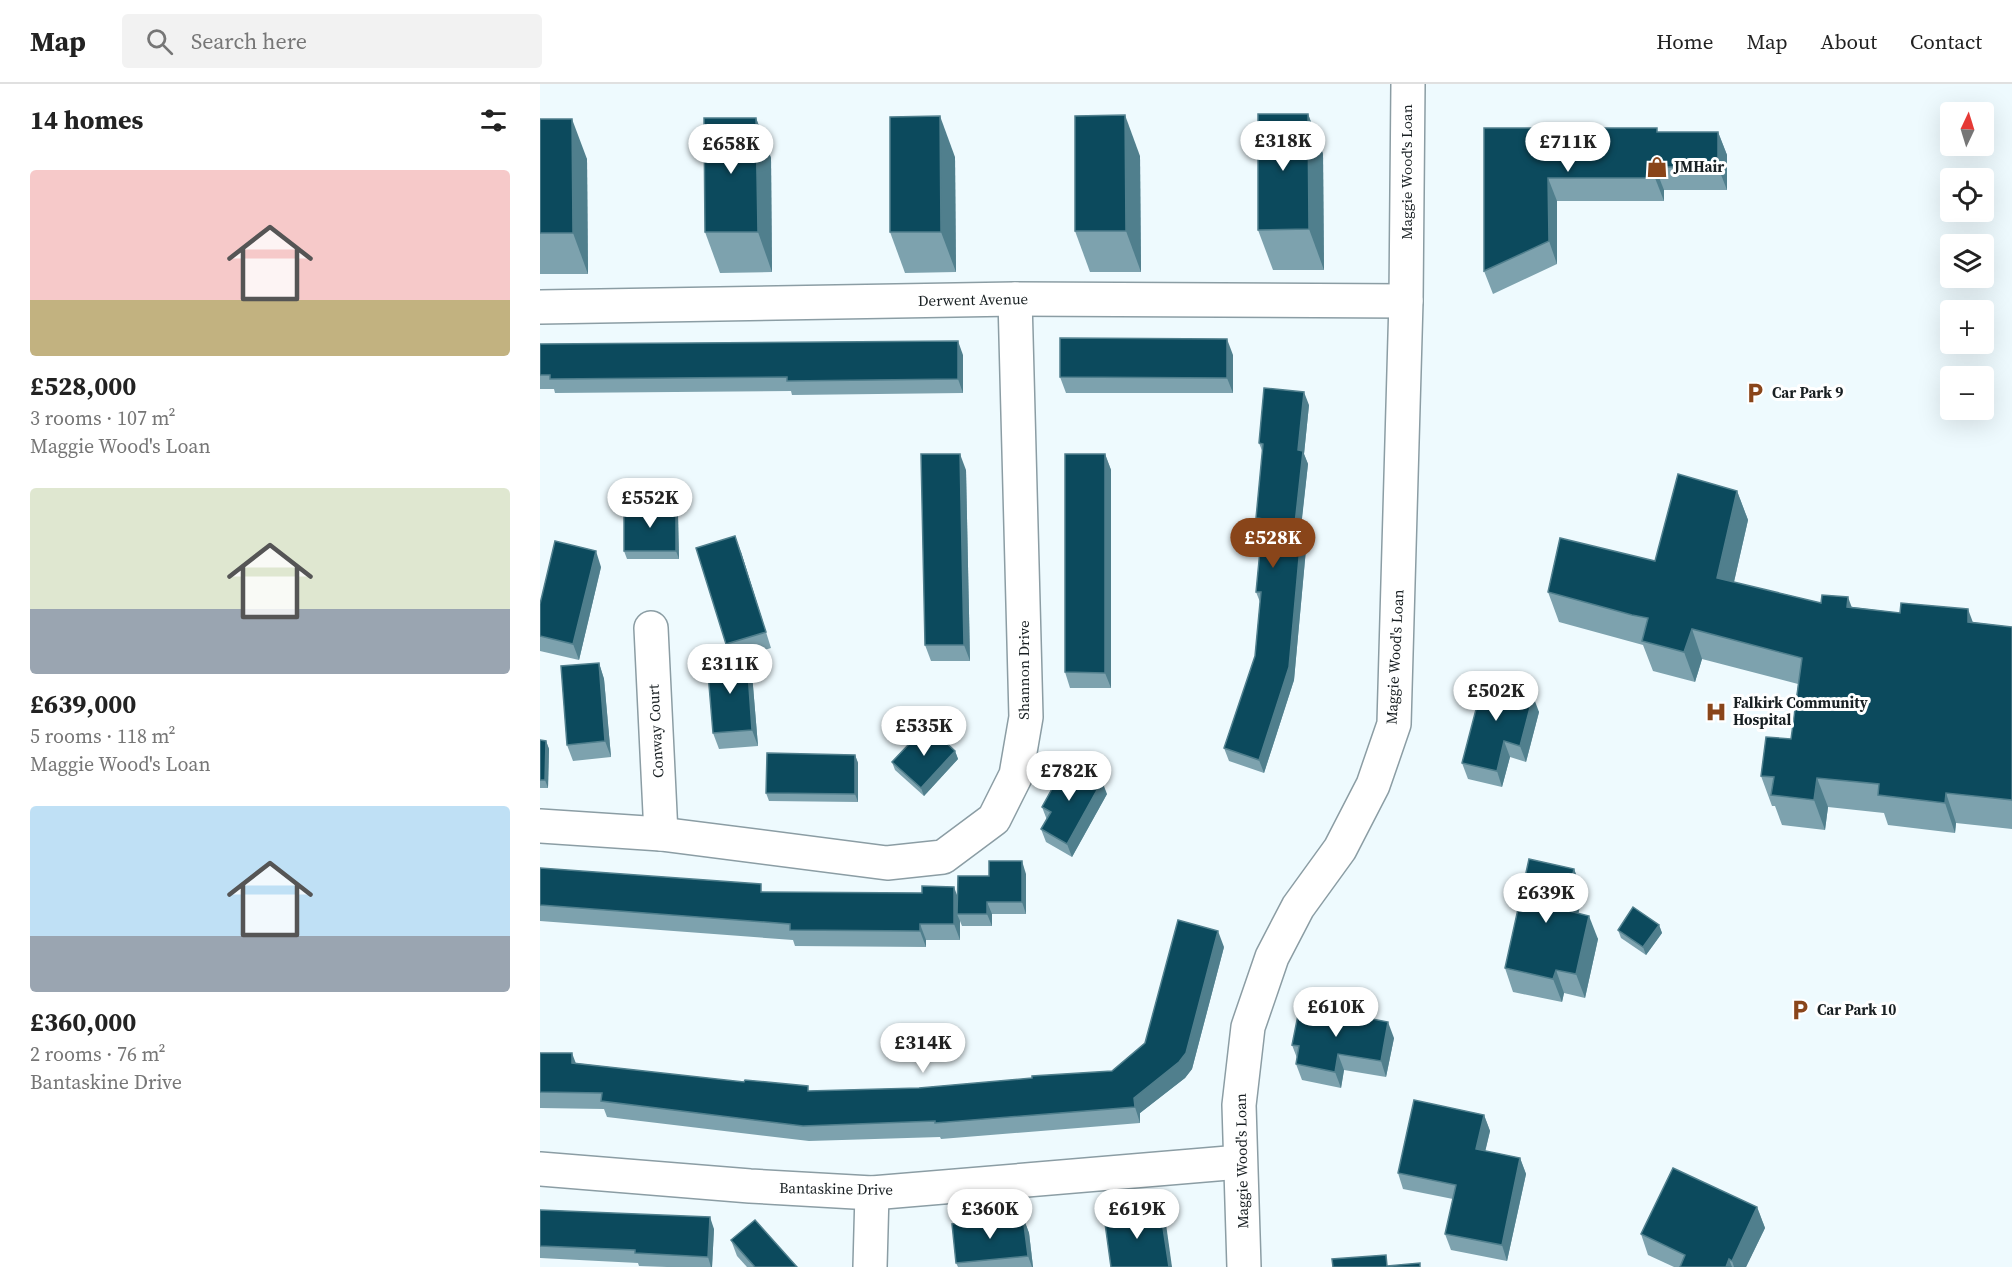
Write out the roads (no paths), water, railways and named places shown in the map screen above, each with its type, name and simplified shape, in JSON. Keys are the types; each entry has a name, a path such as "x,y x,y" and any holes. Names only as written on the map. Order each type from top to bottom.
{"street":[{"name":"Maggie Wood's Loan","path":"1244,1267 1239,1105 1248,1027 1272,957 1298,907 1340,849 1373,785 1394,724 1406,301 1408,84"},
{"name":"Derwent Avenue","path":"540,307 1015,299 1406,301"},
{"name":"Shannon Drive","path":"540,826 661,834 887,863 943,857 994,819 1016,775 1026,717 1015,299"},
{"name":"Conway Court","path":"651,628 661,834"},
{"name":"Bantaskine Drive","path":"540,1169 750,1186 872,1193 1240,1162"},
{"path":"870,1267 872,1193"}],"place":[{"name":"JMHair","path":"1657,167"},
{"name":"Car Park 9","path":"1755,393"},
{"name":"Falkirk Community Hospital","path":"1716,712"},
{"name":"Car Park 10","path":"1800,1010"}]}
